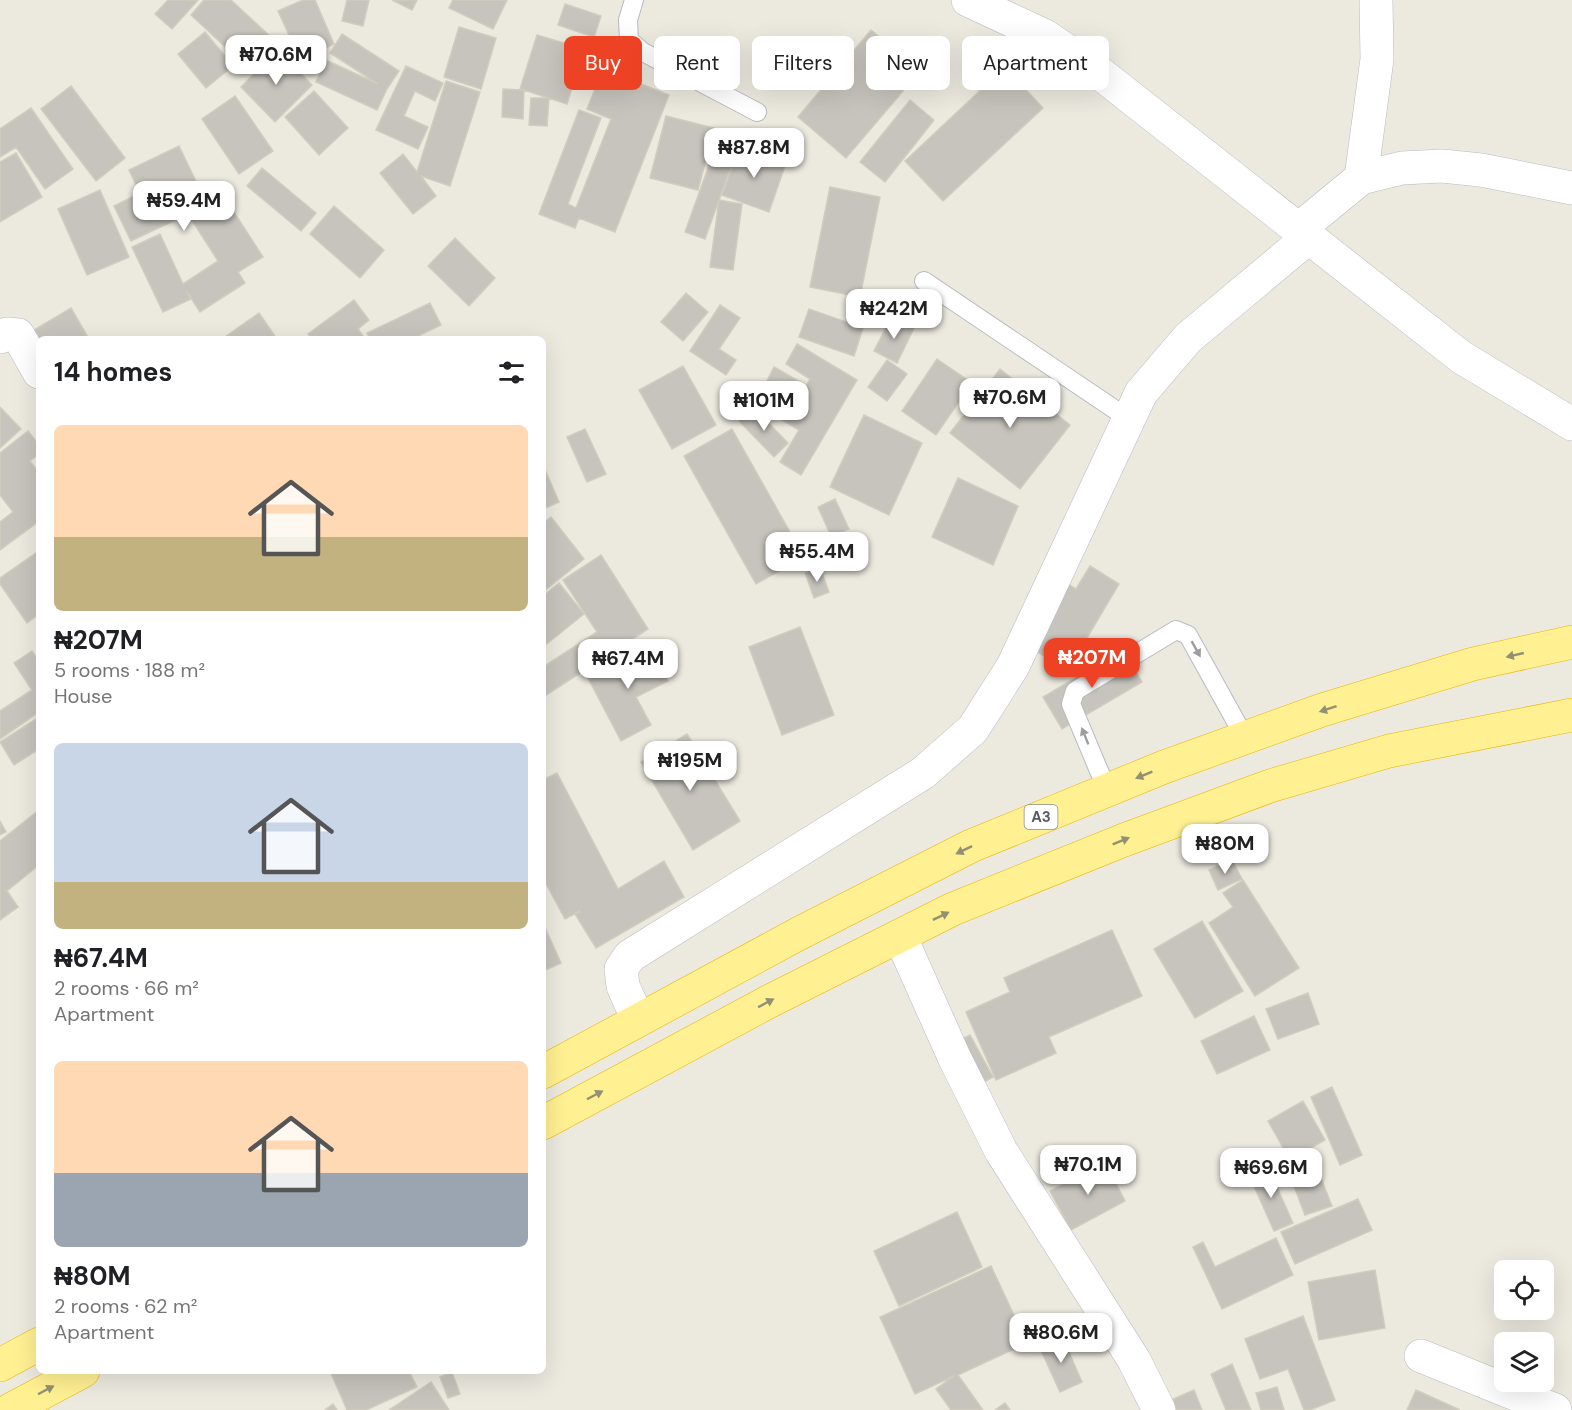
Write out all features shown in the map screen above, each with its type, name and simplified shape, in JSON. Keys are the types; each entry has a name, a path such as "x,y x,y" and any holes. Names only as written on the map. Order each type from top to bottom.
{"highway":[{"name":"A3","path":"546,1070 798,934 971,846 1164,767 1322,710 1473,664 1572,642"},
{"path":"546,1121 770,1001 953,909 1124,840 1270,786 1389,751 1572,715"},
{"path":"0,1365 36,1346"},
{"path":"10,1410 76,1374"}],"street":[{"path":"968,0 1045,36 1097,71 1461,357 1572,424"},
{"path":"1360,178 1377,59 1376,0"},
{"path":"638,1020 623,986 621,969 630,956 923,773 973,729 1013,666 1142,393 1188,338 1304,233 1360,178 1402,168 1442,166 1481,170 1572,188"},
{"path":"0,337 7,334 18,335 36,367"},
{"path":"900,936 955,1059 1001,1151 1134,1360 1159,1410"},
{"path":"1421,1356 1555,1410"}],"lane":[{"path":"634,0 628,20 629,40 643,52 757,112"},
{"path":"924,281 1129,419"},
{"path":"1107,790 1071,704 1075,691 1176,630 1188,635 1245,738"}],"building":[{"path":"168,0 198,0 172,29 155,14"},
{"path":"204,0 231,0 274,40 248,68 191,15"},
{"path":"303,0 315,0 334,44 300,59 278,11"},
{"path":"347,0 369,0 363,26 342,21"},
{"path":"392,0 417,0 412,10"},
{"path":"453,0 507,0 493,29 449,8"},
{"path":"565,4 601,16 594,36 558,25"},
{"path":"459,27 496,38 481,89 444,77"},
{"path":"871,30 878,36 866,36 866,90 904,90 846,158 798,117 821,90 854,90 854,50"},
{"path":"205,32 233,66 206,88 178,54"},
{"path":"342,34 399,71 377,110 316,82 326,60 378,84 330,53"},
{"path":"537,35 564,43 564,90 571,90 567,104 524,90 523,119 502,117 503,89 523,90 520,89"},
{"path":"278,50 312,85 275,122 241,87"},
{"path":"406,66 443,83 435,101 415,91 404,116 428,127 418,149 376,130"},
{"path":"446,81 480,92 450,186 421,176 436,196 413,214 380,173 403,154 417,172"},
{"path":"642,84 669,95 615,232 579,218 575,228 539,214 579,110 601,118 568,204 576,208 611,119 587,109 595,90 642,90"},
{"path":"71,86 125,158 96,181 41,109"},
{"path":"981,90 1026,90 1043,108 943,201 905,161"},
{"path":"314,91 348,128 319,155 285,117"},
{"path":"235,96 273,151 239,174 202,119"},
{"path":"531,98 549,98 547,126 529,125"},
{"path":"910,100 934,120 885,182 860,162"},
{"path":"31,108 73,169 45,189 16,147 0,157 0,129"},
{"path":"666,116 714,128 698,190 650,178"},
{"path":"179,146 206,202 221,192 263,257 238,272 245,283 200,312 187,292 191,299 163,312 132,247 160,234 183,284 218,261 188,214 131,241 114,206 140,193 129,170"},
{"path":"739,146 786,163 769,212 722,195"},
{"path":"16,153 42,197 0,222 0,162"},
{"path":"712,157 732,164 705,239 685,232"},
{"path":"262,168 316,213 301,231 247,186"},
{"path":"830,187 880,197 860,297 810,287"},
{"path":"100,190 129,257 87,275 58,209"},
{"path":"719,200 742,204 733,270 710,267"},
{"path":"334,206 384,250 360,278 310,234"},
{"path":"455,238 495,278 469,306 428,266"},
{"path":"686,293 708,312 683,341 661,322"},
{"path":"354,300 369,320 358,329 363,336 310,336 308,334"},
{"path":"430,303 441,325 418,336 368,336 367,333"},
{"path":"720,305 740,318 719,349 736,360 726,375 690,351"},
{"path":"71,308 87,336 36,336 36,339 19,339"},
{"path":"809,309 863,328 854,356 799,337"},
{"path":"259,313 275,336 226,336"},
{"path":"892,316 914,328 897,363 874,351"},
{"path":"797,344 857,380 801,475 780,462 799,430 764,409 773,394 794,407 810,379 786,364"},
{"path":"937,359 972,383 936,435 902,411"},
{"path":"887,360 907,374 887,401 868,387"},
{"path":"683,366 716,425 672,449 639,390"},
{"path":"774,367 804,384 793,403 764,387"},
{"path":"1000,369 1070,425 1020,489 950,433"},
{"path":"0,407 21,429 0,448"},
{"path":"753,407 788,443 774,457 739,421"},
{"path":"864,415 922,443 889,515 830,487"},
{"path":"585,429 606,474 587,482 567,437"},
{"path":"732,429 804,557 756,584 684,456"},
{"path":"28,431 36,441 36,456 30,461 36,469 36,523 0,550 0,522 13,512 0,495 0,453"},
{"path":"546,472 559,502 546,508"},
{"path":"958,478 1018,506 993,565 932,537"},
{"path":"835,499 849,529 831,536 818,507"},
{"path":"551,517 584,559 546,590 546,521"},
{"path":"36,553 36,616 27,623 0,584 0,578"},
{"path":"601,555 648,629 546,695 546,665 597,632 563,580"},
{"path":"1090,566 1119,584 1068,670 1022,643 1061,579 1076,589"},
{"path":"820,568 829,592 814,598 805,573"},
{"path":"559,583 584,614 546,645 546,594"},
{"path":"800,627 834,715 782,735 749,647"},
{"path":"650,645 668,681 636,697 651,725 621,741 588,678"},
{"path":"1123,650 1142,682 1062,729 1043,697"},
{"path":"32,651 36,657 36,714 0,739 0,711 32,690 14,663"},
{"path":"36,719 36,751 14,765 0,742"},
{"path":"687,734 740,821 693,850 641,762"},
{"path":"557,773 618,889 664,861 684,897 596,948 575,914 580,911 565,919 546,884 546,778"},
{"path":"36,812 36,867 7,891 18,907 0,920 0,841"},
{"path":"0,821 6,832 0,835"},
{"path":"1232,860 1242,879 1218,890 1209,870"},
{"path":"1243,880 1299,968 1255,996 1209,923 1233,907 1223,893"},
{"path":"1202,921 1243,991 1195,1018 1154,949"},
{"path":"546,930 561,963 546,970"},
{"path":"1112,930 1142,996 1049,1037 1056,1053 996,1080 966,1012 1010,992 1004,978"},
{"path":"1308,993 1319,1024 1278,1039 1266,1009"},
{"path":"1254,1016 1270,1050 1217,1074 1201,1041"},
{"path":"970,1035 993,1077 977,1086 953,1044"},
{"path":"1332,1087 1362,1155 1340,1165 1311,1097"},
{"path":"1303,1101 1325,1140 1290,1160 1268,1121"},
{"path":"1313,1158 1332,1206 1305,1215 1287,1168"},
{"path":"1105,1162 1125,1201 1071,1230 1050,1191"},
{"path":"1268,1167 1293,1223 1274,1231 1249,1175"},
{"path":"1358,1199 1372,1230 1295,1264 1281,1232"},
{"path":"957,1212 982,1267 899,1306 874,1251"},
{"path":"1276,1238 1293,1275 1222,1309 1193,1247 1203,1242 1215,1267"},
{"path":"991,1266 1027,1343 958,1375 983,1410 951,1410 936,1389 954,1376 915,1394 880,1317"},
{"path":"1375,1270 1385,1328 1319,1340 1308,1282"},
{"path":"1303,1316 1335,1400 1310,1410 1304,1410 1288,1369 1260,1379 1245,1339"},
{"path":"1062,1336 1082,1382 1060,1392 1039,1346"},
{"path":"1232,1364 1251,1410 1226,1410 1211,1374"},
{"path":"331,1374 410,1374 417,1387 366,1410 347,1410"},
{"path":"453,1374 460,1394 448,1398 440,1377"},
{"path":"431,1382 449,1410 389,1410"},
{"path":"1277,1387 1284,1410 1261,1410 1256,1393"},
{"path":"1194,1390 1202,1410 1173,1410 1169,1401"},
{"path":"1416,1390 1460,1410 1407,1410"},
{"path":"1005,1403 1010,1410 995,1410"},
{"path":"333,1404 337,1410 325,1410"}]}
